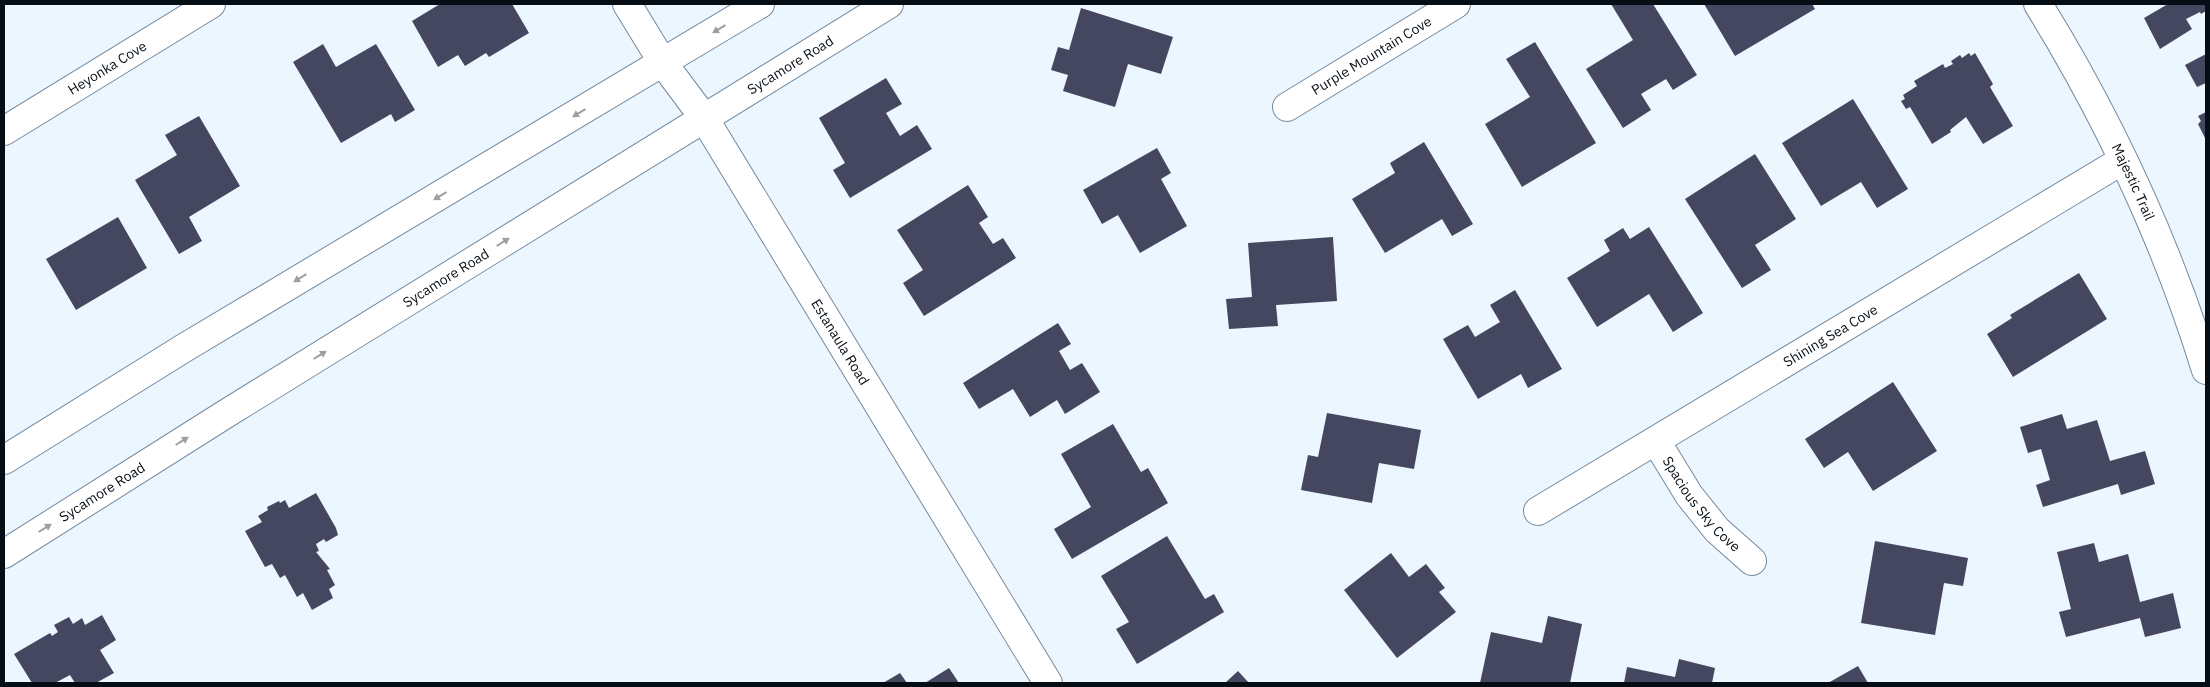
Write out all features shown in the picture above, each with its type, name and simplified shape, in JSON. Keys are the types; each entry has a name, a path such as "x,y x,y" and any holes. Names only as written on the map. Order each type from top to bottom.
{"street":[{"name":"Heyonka Cove","path":"4,131 212,4"},
{"name":"Estanaula Road","path":"627,4 664,63 704,118 1048,683"},
{"path":"4,460 192,342 664,63 760,4"},
{"name":"Sycamore Road","path":"4,554 224,415 889,4"},
{"name":"Purple Mountain Cove","path":"1287,107 1456,4"},
{"name":"Majestic Trail","path":"2038,4 2101,112 2146,206 2191,321 2206,370"},
{"name":"Shining Sea Cove","path":"1538,511 1866,312 2124,160"},
{"name":"Spacious Sky Cove","path":"1656,441 1689,495 1717,530 1752,561"}],"building":[{"path":"440,4 512,4 529,33 489,57 486,53 465,66 458,55 438,67 412,21"},
{"path":"1611,4 1653,4 1697,75 1673,90 1666,79 1641,94 1651,110 1623,128 1586,69 1633,40"},
{"path":"1704,4 1812,4 1815,9 1735,56"},
{"path":"2168,4 2206,4 2206,11 2186,19 2192,29 2160,49 2144,18"},
{"path":"1081,8 1173,37 1161,74 1128,64 1115,107 1063,91 1068,75 1051,70 1058,47 1069,50"},
{"path":"1535,42 1596,143 1522,187 1485,124 1530,97 1506,59"},
{"path":"323,44 336,67 376,44 415,110 395,122 391,114 341,143 293,62"},
{"path":"1969,53 1971,56 1975,53 1993,84 1990,87 2013,126 1983,144 1966,117 1950,130 1951,132 1932,144 1910,107 1906,109 1901,101 1905,99 1903,95 1917,86 1914,81 1943,64 1945,68 1953,64 1951,61 1960,55 1962,58"},
{"path":"2206,54 2206,83 2197,87 2185,65"},
{"path":"886,78 902,104 886,113 900,136 917,125 932,149 850,198 833,170 845,163 819,118"},
{"path":"1853,99 1908,189 1877,208 1861,182 1821,206 1782,143"},
{"path":"2206,112 2206,140 2198,124 2201,121 2198,116"},
{"path":"199,116 240,186 189,217 202,241 179,254 135,180 177,155 165,135"},
{"path":"1424,142 1473,224 1452,236 1442,219 1385,253 1352,199 1395,173 1390,163"},
{"path":"1157,148 1171,173 1161,179 1187,226 1140,253 1118,215 1102,224 1083,190"},
{"path":"1755,154 1796,219 1755,245 1771,270 1742,288 1685,199"},
{"path":"968,185 988,217 979,223 993,244 1003,238 1016,258 924,316 903,283 923,270 897,230"},
{"path":"118,217 147,268 76,310 46,259"},
{"path":"1649,227 1703,313 1673,332 1649,294 1597,327 1567,278 1610,251 1604,240 1623,228 1630,239"},
{"path":"1333,237 1337,301 1276,305 1278,326 1229,329 1226,299 1252,297 1248,243"},
{"path":"2079,273 2107,319 2013,377 1987,334 2012,318 2010,315"},
{"path":"1515,290 1562,369 1528,388 1521,374 1478,399 1443,339 1468,325 1475,337 1500,322 1490,305"},
{"path":"1058,323 1071,344 1059,351 1070,370 1082,363 1100,392 1065,414 1057,400 1030,417 1013,389 979,409 963,383"},
{"path":"1893,382 1937,451 1873,491 1848,452 1824,468 1805,439"},
{"path":"1327,413 1421,430 1414,469 1379,463 1372,503 1301,490 1308,455 1318,457"},
{"path":"2062,414 2067,429 2097,420 2110,461 2145,451 2155,484 2121,495 2118,484 2043,507 2036,485 2050,480 2041,449 2028,453 2020,427"},
{"path":"1113,424 1141,472 1148,468 1168,503 1072,559 1054,529 1091,507 1061,454"},
{"path":"316,493 338,535 326,542 324,539 316,544 319,551 316,552 330,569 327,570 335,585 329,589 333,598 312,610 303,593 297,597 285,575 280,578 272,564 265,567 245,531 262,522 258,516 268,510 267,507 285,500 289,508"},
{"path":"1167,536 1205,599 1214,594 1224,612 1137,664 1116,629 1129,622 1101,576"},
{"path":"1875,541 1968,558 1963,586 1944,583 1935,635 1861,623"},
{"path":"2094,543 2099,562 2128,554 2140,602 2173,593 2181,628 2145,637 2140,618 2066,637 2059,612 2071,609 2057,552"},
{"path":"1391,553 1409,577 1426,564 1445,588 1439,592 1456,612 1397,658 1344,590"},
{"path":"102,615 116,640 100,650 114,673 96,683 75,683 70,675 55,683 32,683 14,654 50,633 52,636 58,632 54,625 69,617 73,624 82,618 85,625"},
{"path":"1548,616 1582,624 1570,683 1480,683 1491,632 1542,643"},
{"path":"1679,659 1715,668 1712,683 1624,683 1627,667 1675,677"},
{"path":"1858,666 1868,683 1828,683"},
{"path":"949,668 959,683 925,683"},
{"path":"1238,671 1249,683 1225,683"},
{"path":"900,673 907,683 883,683"}]}
